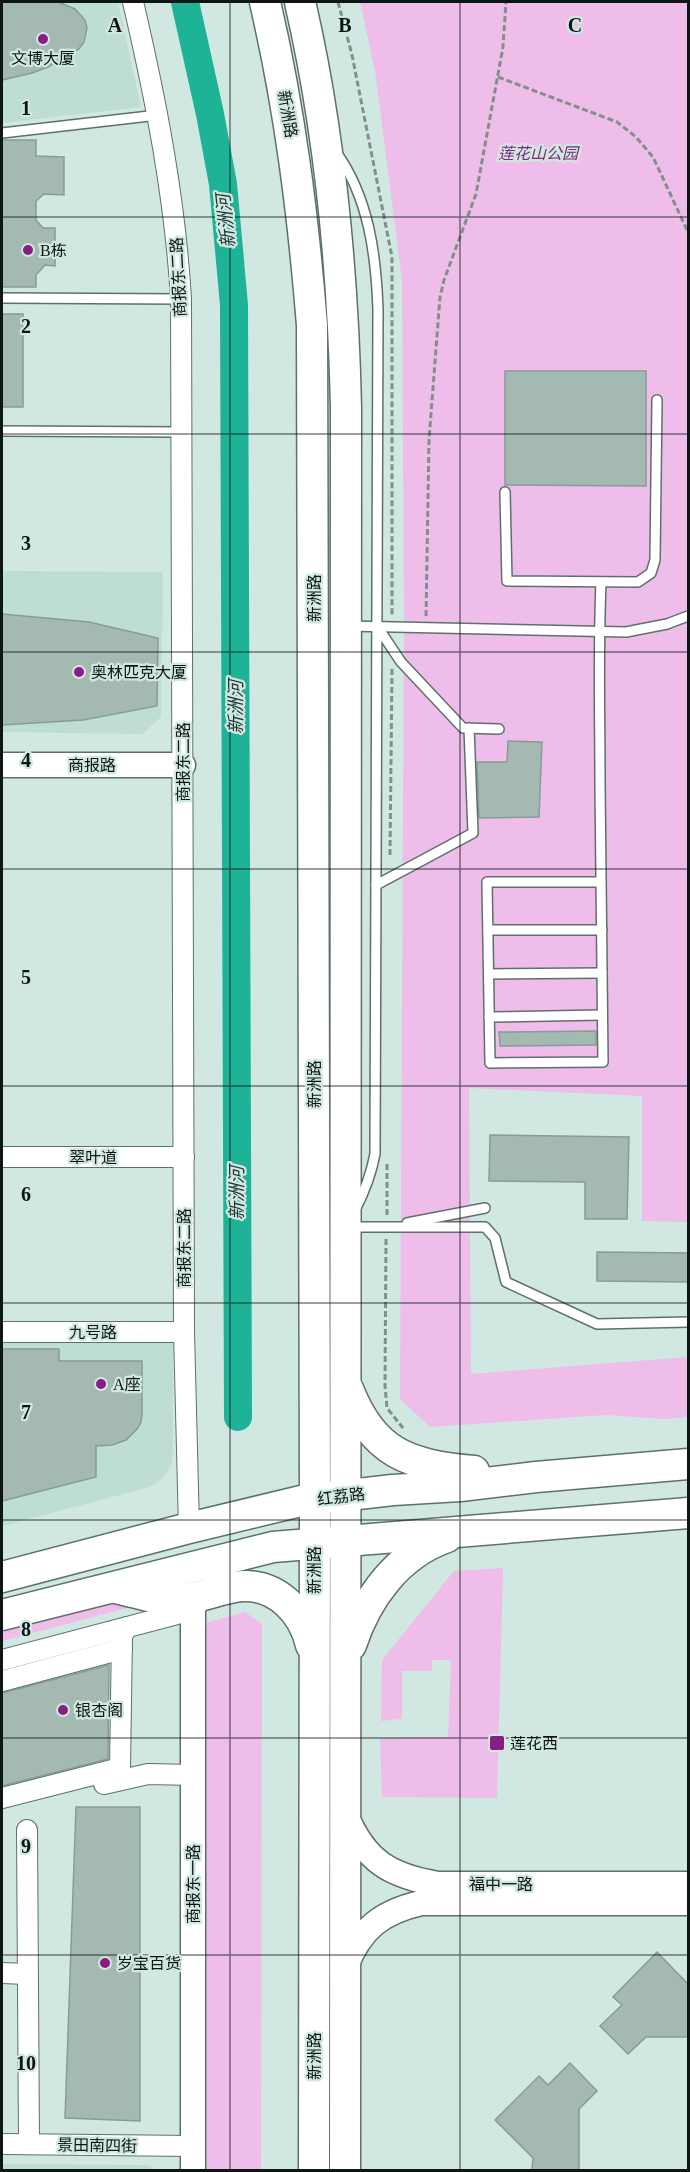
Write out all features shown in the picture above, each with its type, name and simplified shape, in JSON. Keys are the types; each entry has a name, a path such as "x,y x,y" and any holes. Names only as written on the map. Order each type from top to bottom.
{"main road":[{"name":"新洲路","path":"265,2 293,141 304,228 312,325 314,2170"},
{"name":"新洲路","path":"300,2 314,63 327,139 337,226 344,323 346,626 345,2170"},
{"path":"345,1383 357,1412 373,1433 393,1451 411,1461 435,1467 536,1477"},
{"name":"红荔路","path":"2,1577 189,1528 315,1499 688,1464"},
{"path":"2,1615 248,1552 314,1542 688,1513"},
{"path":"345,1671 359,1621 371,1599 387,1578 418,1552 442,1539 467,1531"},
{"path":"110,1587 182,1604 242,1586 260,1587 278,1594 292,1606 303,1622 315,1661"}],"street":[{"name":"商报东二路","path":"133,2 158,115 174,218 181,299 184,1332 189,1528"},
{"name":"商报路","path":"2,765 183,765"},
{"name":"翠叶道","path":"2,1157 184,1157"},
{"name":"九号路","path":"2,1332 184,1332"},
{"path":"2,1660 127,1627 182,1604"},
{"name":"商报东一路","path":"182,1604 193,1610 193,2170"},
{"path":"120,1768 122,1636 127,1627"},
{"path":"2,1681 122,1649"},
{"path":"2,1798 120,1768 193,1772"},
{"path":"93,1788 148,1774 193,1772"},
{"name":"福中一路","path":"345,1813 355,1836 368,1853 400,1875 417,1880 438,1884 688,1884"},
{"path":"27,1830 29,2144"},
{"name":"福中一路","path":"345,1968 352,1950 362,1935 375,1923 391,1913 421,1903 688,1903"},
{"path":"2,1973 28,1974"},
{"name":"景田南四街","path":"2,2144 193,2145"}],"lane":[{"path":"2,133 158,115"},
{"path":"327,139 349,170 370,229 376,267 378,309 375,1154 372,1173 365,1191 346,1227 485,1227 495,1238 507,1282 597,1324 688,1322"},
{"path":"2,298 181,299"},
{"path":"505,492 507,581 638,582 651,573 655,560 657,400"},
{"path":"2,431 182,432"},
{"path":"601,583 599,632 603,1062 490,1063 487,882 601,882"},
{"path":"346,626 626,632 667,624 688,616"},
{"path":"377,626 401,662 463,728 499,729"},
{"path":"376,885 474,833 469,728"},
{"path":"488,930 602,930"},
{"path":"489,974 602,973"},
{"path":"489,1017 602,1015"},
{"path":"386,1227 485,1208"}],"path":[{"path":"426,627 429,440 440,297 444,280 476,194 503,47 506,2"},
{"path":"498,77 606,116 627,130 645,146 653,157 688,232"}],"shaded area":[{"name":"文博大厦","path":"2,2 118,2 141,107 2,123"},
{"path":"2,571 163,572 161,717 142,734 2,732"},
{"path":"173,1341 173,1452 171,1466 162,1479 150,1487 2,1526 2,1342"},
{"path":"2,2164 149,2165 155,2170 2,2170"}],"green space":[{"name":"莲花山公园","path":"360,2 688,2 688,1222 642,1221 642,1096 469,1088 471,1374 688,1357 688,1417 665,1419 605,1415 430,1427 400,1399 404,617 402,280 375,70"},
{"path":"503,1568 497,1798 382,1797 380,1738 448,1737 451,1660 432,1660 432,1671 402,1671 402,1719 381,1721 382,1660 454,1571"},
{"path":"111,1597 131,1607 2,1641 2,1621"},
{"path":"245,1612 262,1624 261,2170 204,2170 205,1623"}],"building":[{"name":"文博大厦","path":"2,2 58,2 75,9 85,20 87,28 84,42 79,49 48,67 2,80"},
{"path":"2,140 36,140 36,156 64,157 64,195 44,194 36,201 36,220 43,228 55,228 55,266 45,265 36,275 36,287 2,287"},
{"path":"2,314 23,314 23,407 2,407"},
{"path":"505,371 646,371 646,486 505,485"},
{"name":"奥林匹克大厦","path":"2,614 89,622 158,638 157,706 83,720 2,725"},
{"path":"508,741 542,742 539,817 479,818 477,762 507,762"},
{"path":"596,1031 596,1045 500,1046 499,1032"},
{"path":"490,1135 629,1137 627,1219 585,1219 585,1182 489,1181"},
{"path":"597,1252 688,1253 688,1282 597,1281"},
{"path":"2,1349 59,1349 59,1361 142,1361 141,1422 126,1440 112,1445 96,1446 96,1477 2,1501"},
{"name":"银杏阁","path":"109,1665 108,1759 2,1786 2,1693"},
{"name":"岁宝百货","path":"76,1807 140,1807 140,2121 65,2118"},
{"path":"657,1952 688,1984 688,2037 646,2037 628,2054 600,2026 622,2005 613,1997"},
{"path":"570,2063 597,2091 579,2109 579,2170 532,2170 533,2158 495,2120 539,2076 548,2085"}],"waterway":[{"name":"新洲河","path":"185,2 223,184 234,305 238,1417"}],"place":[{"name":"文博大厦","path":"43,39"},
{"name":"B栋","path":"28,250"},
{"name":"奥林匹克大厦","path":"79,672"},
{"name":"A座","path":"101,1384"},
{"name":"银杏阁","path":"63,1710"},
{"name":"莲花西","path":"497,1743"},
{"name":"岁宝百货","path":"105,1963"}]}
